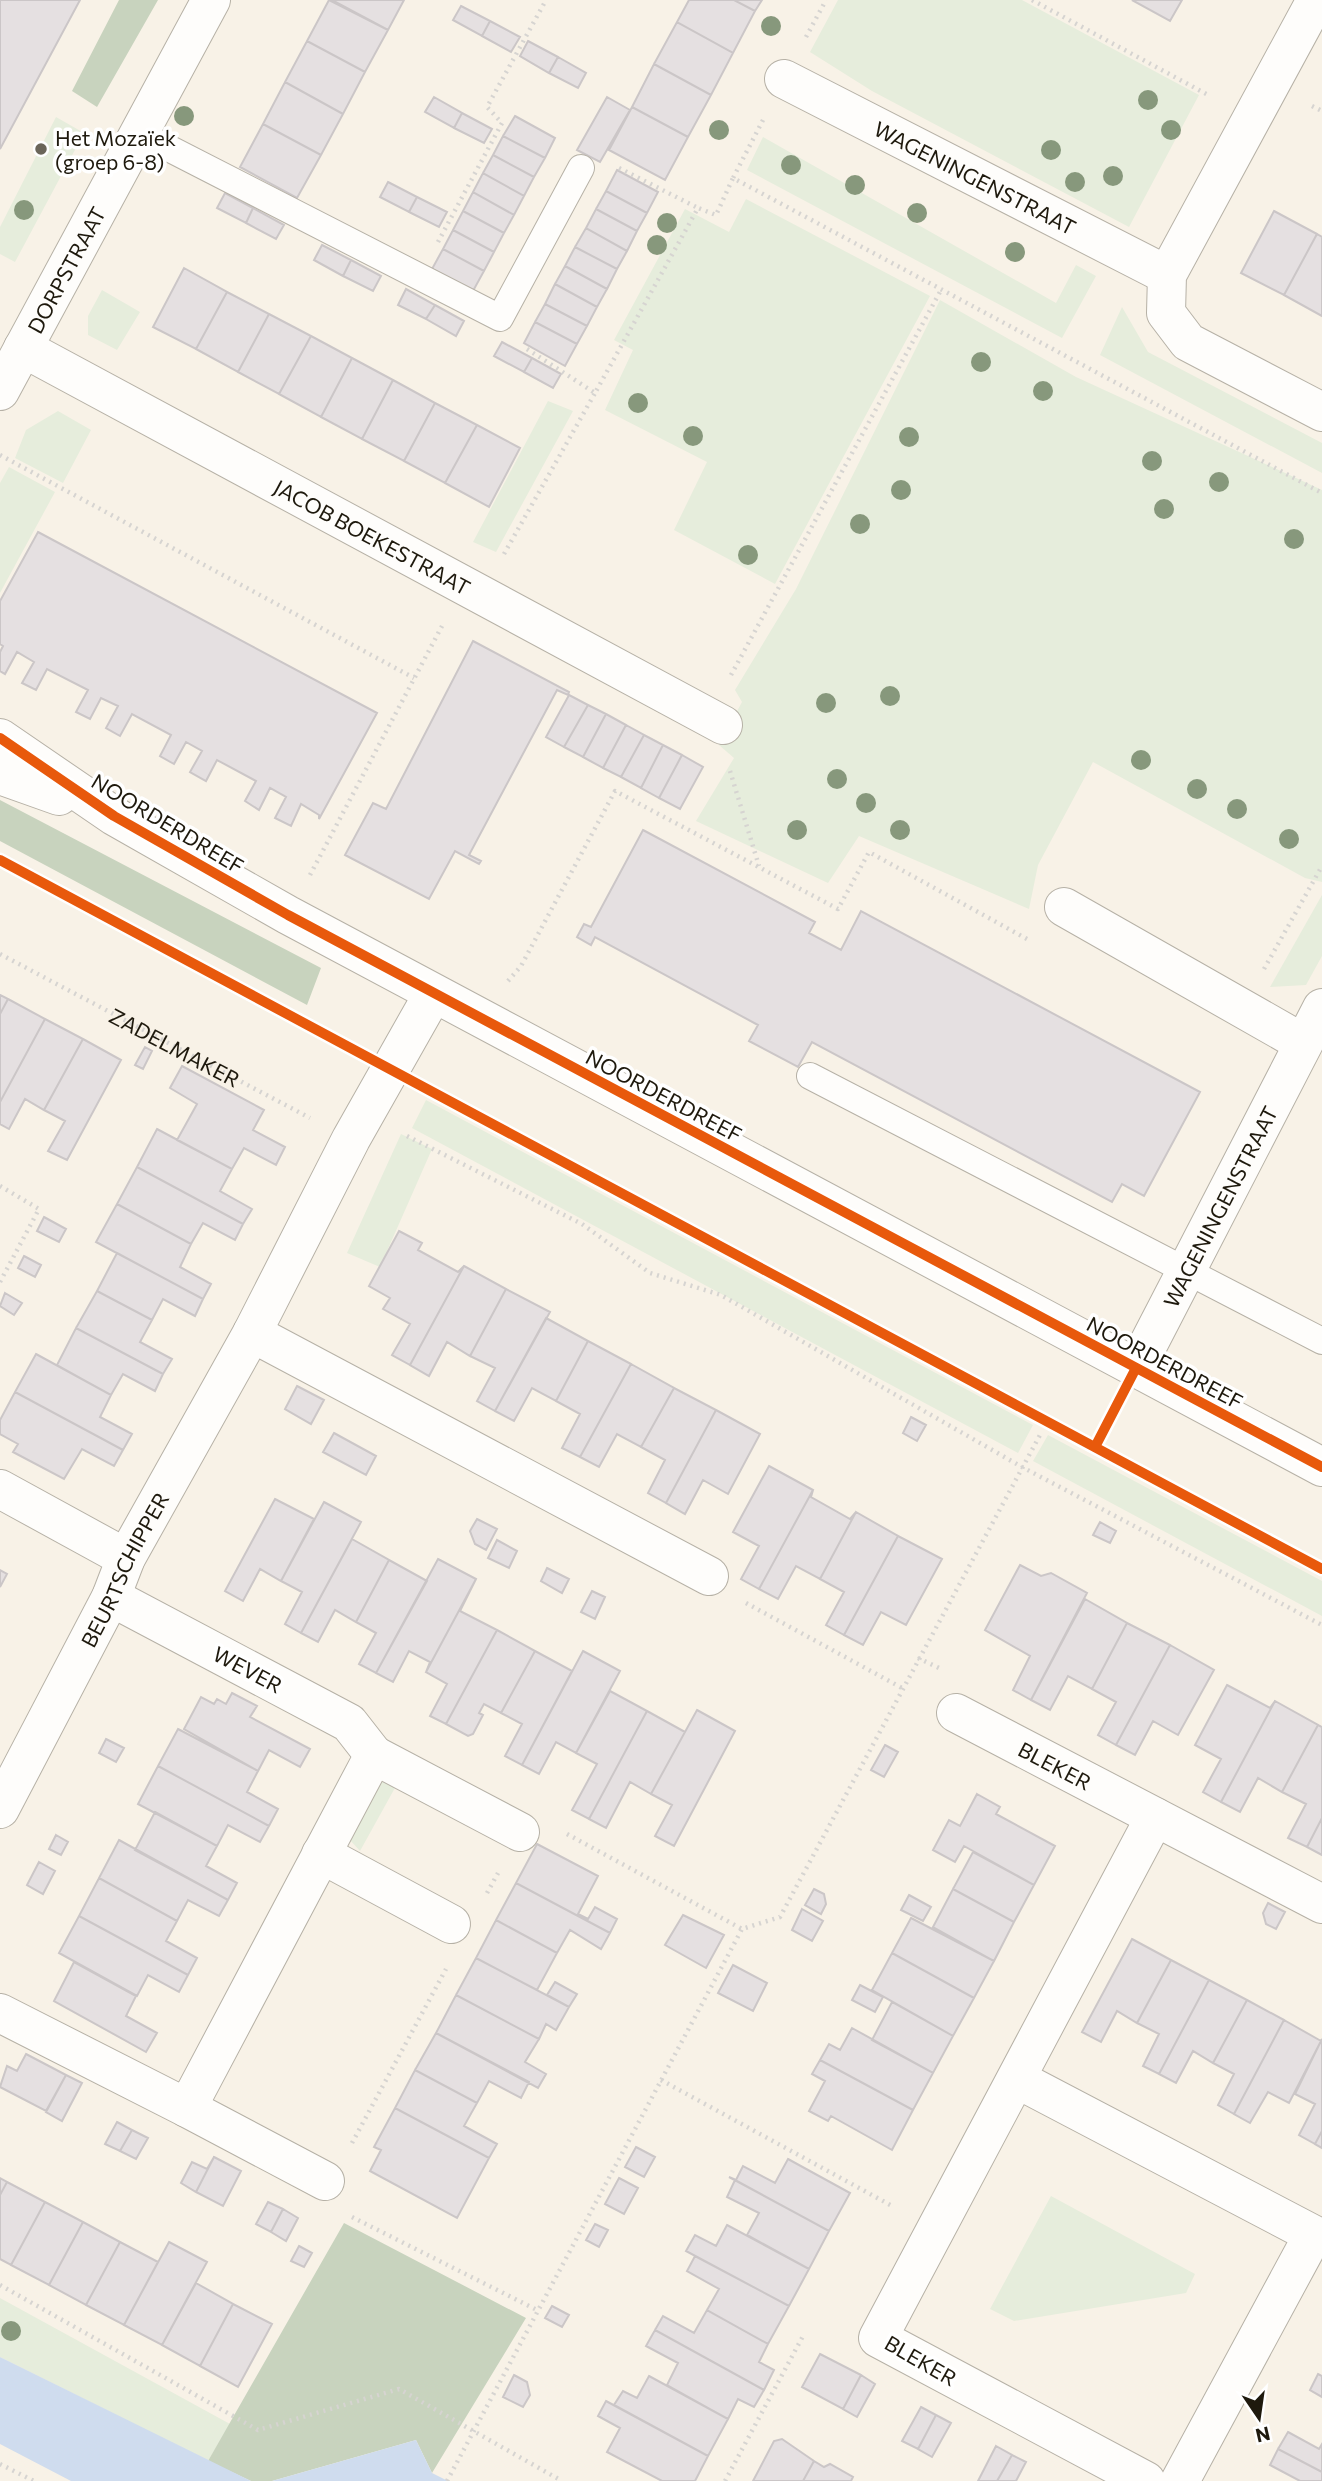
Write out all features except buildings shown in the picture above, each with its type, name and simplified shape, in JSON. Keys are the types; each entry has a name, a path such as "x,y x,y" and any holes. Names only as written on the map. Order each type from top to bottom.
{"street":[{"name":"DORPSTRAAT","path":"0,391 211,0"},
{"path":"1316,0 1167,275 1166,313 1188,342 1322,412"},
{"name":"WAGENINGENSTRAAT","path":"784,79 1167,275"},
{"name":"JACOB BOEKESTRAAT","path":"23,348 715,721"},
{"name":"NOORDERDREEF","path":"0,738 114,816 288,915 1322,1467"},
{"name":"NOORDERDREEF","path":"0,775 114,816"},
{"path":"1064,907 1303,1043"},
{"name":"BEURTSCHIPPER","path":"0,1809 111,1597 126,1558 252,1333 358,1127 433,994"},
{"name":"WAGENINGENSTRAAT","path":"1136,1368 1322,1008"},
{"path":"252,1333 709,1576"},
{"path":"0,1489 126,1558"},
{"name":"WEVER","path":"111,1597 349,1723 374,1755 520,1832"},
{"name":"BLEKER","path":"956,1713 1322,1904"},
{"path":"187,2108 374,1755"},
{"name":"BLEKER","path":"1146,2481 878,2338 1155,1817"},
{"path":"321,1854 452,1940"},
{"path":"0,2013 328,2182"},
{"path":"1017,2079 1317,2237 1180,2481"}],"lane":[{"path":"139,133 500,318 581,168"},
{"path":"810,1076 1322,1341"}],"path":[{"path":"419,276 502,123 486,107 546,0"},
{"path":"581,168 614,165 716,215 826,0"},
{"path":"1032,0 1251,120"},
{"path":"733,178 1322,493"},
{"path":"288,915 414,678 595,393 698,208"},
{"path":"759,867 730,770 691,747 715,721 941,290"},
{"path":"500,318 508,337 595,393"},
{"path":"0,455 414,678"},
{"path":"502,988 520,966 615,790 838,909 869,852 1043,948 1064,907"},
{"path":"1243,1008 1322,866"},
{"path":"0,1186 39,1209 0,1282"},
{"path":"447,2481 742,1929 780,1917 1040,1434"},
{"path":"709,1576 712,1584 718,1588 902,1688"},
{"path":"484,1899 530,1814 742,1929"},
{"path":"452,1940 328,2182 338,2189 345,2213 539,2311"},
{"path":"661,2080 936,2229"},
{"path":"0,2286 258,2430 399,2389 562,2481"},
{"path":"725,2481 803,2336"},
{"path":"0,2464 34,2481"}],"green space":[{"path":"119,0 158,0 97,107 72,91"},
{"path":"838,0 1022,0 1199,95 1129,227 872,91 810,52"},
{"path":"56,117 84,133 15,262 0,254 0,227"},
{"path":"763,137 1056,303 1076,265 1096,276 1062,338 747,170"},
{"path":"746,199 930,296 775,584 674,530 707,462 605,410 633,350 614,340 685,209 729,232"},
{"path":"102,290 140,312 117,350 88,335 88,316"},
{"path":"940,300 1076,377 1322,490 1322,882 1305,878 1093,762 1038,865 1029,909 859,836 828,883 696,821 734,758 719,745 742,702 735,690 796,589"},
{"path":"1122,307 1148,352 1322,443 1322,473 1100,355"},
{"path":"548,401 573,411 496,552 473,542"},
{"path":"58,411 91,430 63,483 15,458 26,430"},
{"path":"9,467 55,492 0,593 0,483"},
{"path":"0,800 321,968 307,1005 0,841"},
{"path":"1322,895 1322,956 1306,985 1270,987"},
{"path":"426,1100 1033,1425 1018,1453 412,1128"},
{"path":"401,1134 432,1149 380,1267 347,1253"},
{"path":"1048,1435 1322,1581 1322,1616 1033,1461"},
{"path":"384,1780 396,1786 360,1851 349,1839 376,1783"},
{"path":"1051,2196 1195,2274 1186,2293 1014,2321 990,2309"},
{"path":"344,2223 526,2318 432,2473 416,2440 272,2481 251,2481 208,2461"},
{"path":"0,2298 230,2424 208,2461 0,2357"}],"water":[{"path":"0,2357 251,2481 71,2481 0,2444"},
{"path":"416,2440 432,2473 448,2481 272,2481"}],"cycle path":[{"path":"0,738 114,816 288,915 1322,1467"},
{"path":"0,860 1322,1569"},
{"path":"1095,1447 1136,1368"}],"place":[{"name":"Het Mozaïek (groep 6-8)","path":"41,149"}]}
